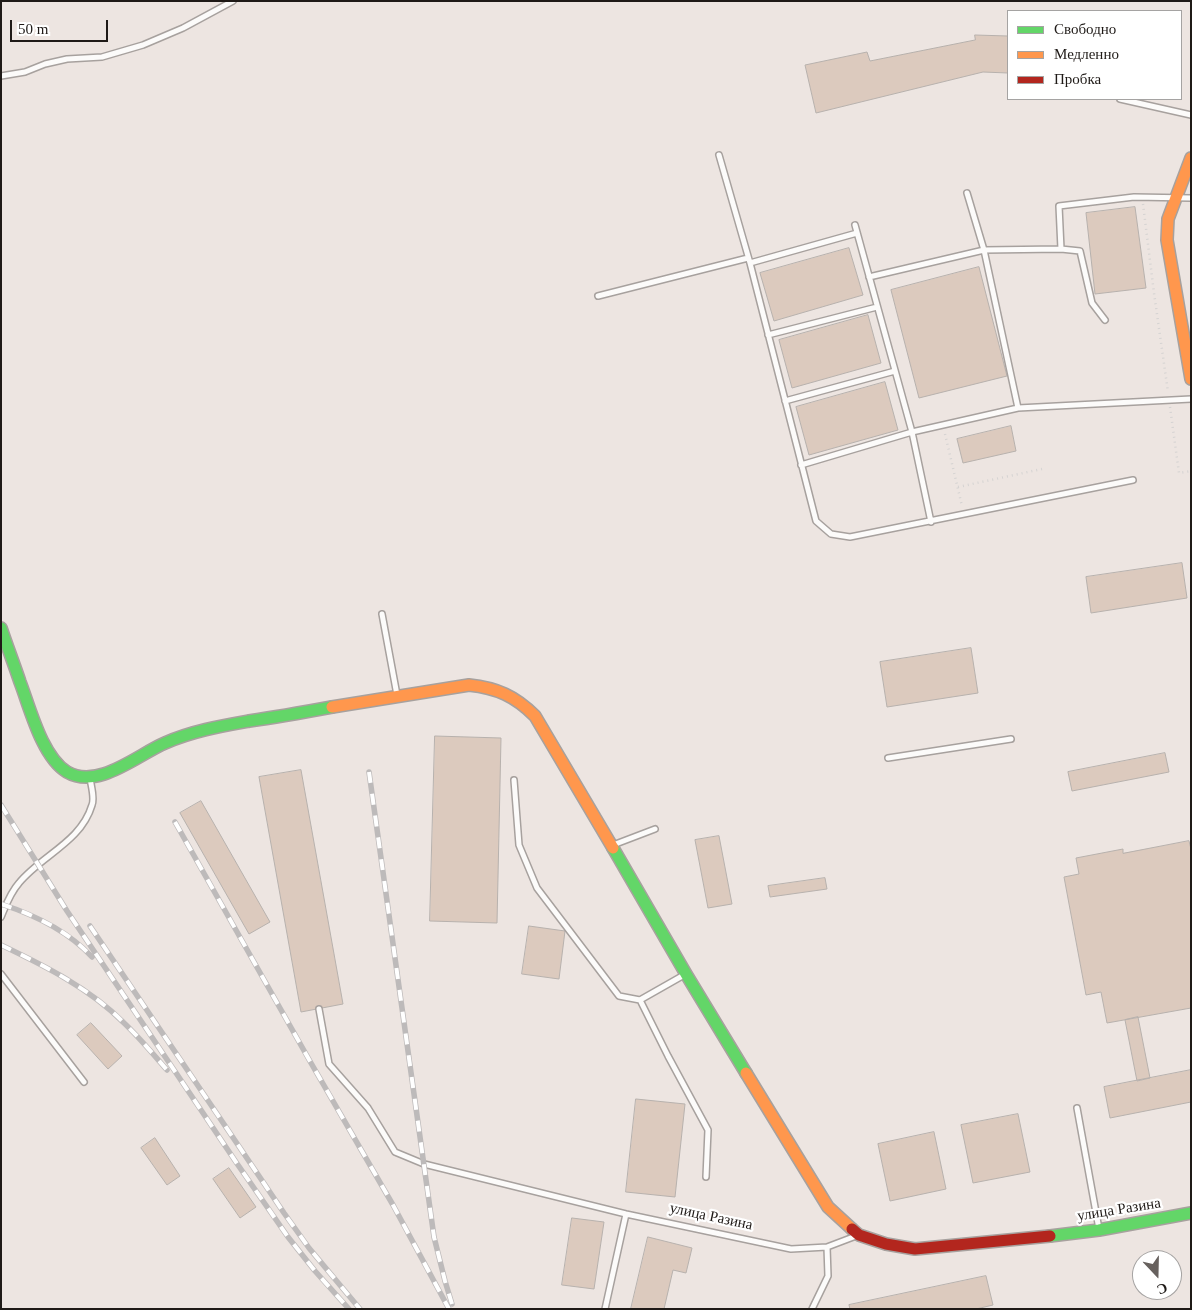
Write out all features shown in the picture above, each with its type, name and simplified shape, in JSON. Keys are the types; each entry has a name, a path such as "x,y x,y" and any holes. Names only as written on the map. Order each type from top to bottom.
{"street":[{"path":"1191,158 1168,219 1167,240 1183,319 1191,379"},
{"path":"1,628 38,731 46,748 64,770 75,776 90,778 121,766 162,744 211,728 397,696 478,686 502,692 526,707 543,728 686,974 828,1207 859,1235"},
{"name":"улица Разина","path":"859,1235 886,1244 915,1249 1099,1230 1191,1213"}],"lane":[{"path":"1,76 25,72 44,64 67,58 102,57 143,45 183,28 233,1"},
{"path":"1124,100 1191,115"},
{"path":"720,155 816,521 831,534 850,537 1133,480"},
{"path":"967,193 984,250 1018,408"},
{"path":"1061,249 1059,206 1142,197 1191,198"},
{"path":"855,225 912,432 931,522"},
{"path":"598,296 749,261 857,233"},
{"path":"869,277 984,250 1061,249 1080,251 1092,303 1105,320"},
{"path":"768,335 877,307"},
{"path":"785,401 895,371"},
{"path":"801,465 912,432 1018,408 1191,399"},
{"path":"382,614 397,696"},
{"path":"888,758 1011,739"},
{"path":"1,917 10,896 20,882 76,834 84,824 93,804 90,778"},
{"path":"514,780 518,845 537,888 619,996 640,1000 686,974"},
{"path":"611,846 655,829"},
{"path":"1,974 84,1082"},
{"path":"640,1000 708,1130 706,1177"},
{"name":"улица Разина","path":"319,1008 329,1064 368,1108 395,1152 424,1164 626,1214 791,1248 827,1247 859,1235"},
{"path":"1077,1108 1099,1230"},
{"path":"606,1309 626,1214"},
{"path":"812,1309 828,1276 827,1247"}],"path":[{"path":"1142,197 1179,473 1191,471"},
{"path":"943,424 964,515"},
{"path":"958,487 1042,469"}],"building":[{"path":"975,35 1007,36 1007,73 983,72 816,113 805,65 867,52 870,61 975,40"},
{"path":"1135,207 1146,288 1095,294 1086,213"},
{"path":"849,248 863,295 774,321 760,273"},
{"path":"979,267 1007,376 919,398 891,290"},
{"path":"868,315 881,363 792,388 779,340"},
{"path":"885,382 898,430 809,455 796,407"},
{"path":"1011,426 1016,451 963,463 957,439"},
{"path":"1182,563 1187,598 1091,613 1086,577"},
{"path":"971,648 978,693 887,707 880,662"},
{"path":"435,736 501,738 497,923 430,921"},
{"path":"1165,753 1169,772 1072,791 1068,772"},
{"path":"301,770 343,1004 301,1012 259,777"},
{"path":"201,801 270,922 249,934 180,813"},
{"path":"719,836 732,904 708,908 695,840"},
{"path":"1189,841 1191,849 1191,1008 1107,1023 1101,992 1086,995 1064,877 1079,874 1076,858 1123,849 1123,853"},
{"path":"825,878 827,889 770,897 768,886"},
{"path":"529,926 565,931 559,979 522,974"},
{"path":"1138,1017 1150,1078 1137,1081 1125,1020"},
{"path":"91,1023 122,1056 108,1069 77,1035"},
{"path":"1191,1070 1191,1102 1110,1118 1104,1087"},
{"path":"636,1099 685,1104 675,1197 626,1192"},
{"path":"1018,1114 1030,1172 973,1183 961,1125"},
{"path":"934,1132 946,1189 890,1201 878,1144"},
{"path":"155,1138 180,1176 167,1185 141,1148"},
{"path":"229,1168 256,1207 240,1218 213,1179"},
{"path":"572,1218 604,1222 594,1289 562,1285"},
{"path":"648,1237 692,1248 686,1273 673,1270 664,1309 631,1309"},
{"path":"986,1276 993,1305 976,1309 850,1309 849,1305"}],"railway":[{"path":"369,772 434,1237 452,1304"},
{"path":"1,805 67,911 238,1165 288,1237 349,1309"},
{"path":"175,822 393,1205 449,1309"},
{"path":"1,904 26,913 50,925 72,939 92,957"},
{"path":"90,926 284,1213 309,1248 360,1309"},
{"path":"1,945 66,979 96,999 129,1028 167,1070"}],"traffic: fast":[{"path":"1,628 44,744 58,765 67,772 79,776 91,777 104,774 117,769 154,748 196,732 332,707"},
{"path":"613,848 746,1073"},
{"path":"1050,1236 1099,1230 1191,1213"}],"traffic: slow":[{"path":"1191,158 1168,219 1167,240 1191,379"},
{"path":"332,707 469,685 488,688 513,698 535,716 613,848"},
{"path":"746,1073 828,1207 852,1229"}],"traffic: jam":[{"path":"852,1229 859,1235 886,1244 915,1249 1050,1236"}]}
